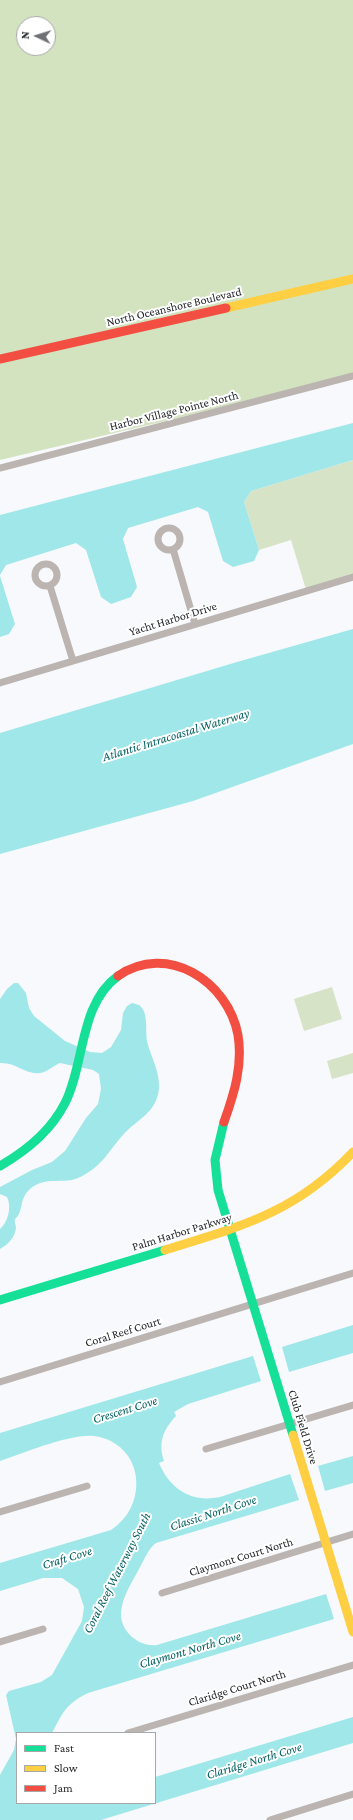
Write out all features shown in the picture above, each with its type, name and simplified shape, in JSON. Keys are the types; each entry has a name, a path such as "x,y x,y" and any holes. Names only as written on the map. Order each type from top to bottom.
{"street":[{"name":"North Oceanshore Boulevard","path":"0,359 353,279"},
{"name":"Harbor Village Pointe North","path":"0,468 353,376"},
{"path":"173,549 195,624"},
{"name":"Yacht Harbor Drive","path":"0,683 353,577"},
{"path":"50,586 73,661"},
{"name":"Club Field Drive","path":"0,1166 26,1150 46,1130 64,1103 74,1080 94,1006 103,990 122,973 140,966 157,962 181,967 201,978 220,996 236,1026 240,1051 236,1084 220,1135 215,1161 218,1190 353,1632"},
{"name":"Palm Harbor Parkway","path":"0,1300 265,1218 297,1200 327,1179 353,1152"},
{"name":"Coral Reef Court","path":"0,1382 353,1273"},
{"path":"206,1449 353,1404"},
{"path":"0,1512 87,1486"},
{"name":"Claymont Court North","path":"162,1593 353,1534"},
{"path":"0,1642 44,1629"},
{"name":"Claridge Court North","path":"131,1732 353,1665"},
{"path":"270,1820 353,1794"}],"green space":[{"path":"0,0 353,0 353,275 0,355"},
{"path":"353,283 353,373 182,417 0,460 0,363"},
{"path":"353,460 353,579 307,593 291,540 259,550 244,502 251,491"},
{"path":"332,987 342,1019 304,1031 294,999"},
{"path":"353,1053 353,1073 332,1079 327,1061"}],"water":[{"path":"353,423 353,460 251,491 244,502 259,550 254,561 233,567 223,561 208,512 198,507 128,528 123,539 137,587 131,597 111,604 101,597 86,550 76,543 6,565 0,575 0,515"},
{"path":"0,576 15,624 9,634 0,637"},
{"name":"Atlantic Intracoastal Waterway","path":"353,629 353,744 193,801 0,854 0,733"},
{"path":"14,983 18,983 26,993 29,1008 34,1016 65,1041 90,1052 102,1053 111,1047 121,1030 123,1013 127,1006 132,1003 139,1005 142,1008 146,1018 147,1040 157,1071 159,1088 154,1104 146,1115 128,1129 104,1159 93,1169 73,1180 40,1183 29,1190 23,1199 20,1212 15,1219 16,1228 14,1235 8,1243 0,1249 0,1229 7,1218 9,1205 7,1197 0,1194 0,1187 32,1170 52,1162 65,1151 86,1118 98,1104 101,1089 99,1074 93,1070 60,1063 40,1073 35,1073 11,1064 0,1063 0,999 7,989"},
{"path":"353,1325 353,1353 289,1372 282,1347"},
{"path":"253,1356 261,1381 188,1404 174,1412 176,1416 168,1426 163,1437 162,1454 164,1461 159,1463 175,1487 191,1496 200,1498 220,1497 290,1474 299,1500 156,1543 146,1555 126,1594 121,1612 122,1620 125,1629 132,1637 147,1644 157,1645 326,1594 334,1619 88,1693 66,1709 52,1732 16,1732 16,1739 6,1695 9,1691 41,1682 52,1675 82,1621 84,1607 78,1589 62,1578 43,1578 0,1591 0,1563 111,1530 124,1519 132,1506 136,1491 136,1476 132,1462 123,1450 111,1441 94,1436 61,1440 0,1461 0,1433"},
{"path":"353,1456 353,1483 325,1491 318,1466"},
{"name":"Claridge North Cove","path":"353,1717 353,1743 156,1803 156,1777"},
{"path":"16,1739 16,1804 153,1804 101,1820 0,1820 0,1775 14,1750"}],"traffic: fast":[{"path":"0,1166 28,1147 53,1123 65,1103 71,1087 84,1035 96,1002 105,988 118,976"},
{"path":"224,1122 215,1160 218,1190 293,1435"},
{"path":"0,1300 165,1250"}],"traffic: slow":[{"path":"226,308 353,279"},
{"path":"165,1250 243,1225 266,1215 310,1190 353,1152"},
{"path":"293,1435 353,1632"}],"traffic: jam":[{"path":"0,359 226,308"},
{"path":"118,976 137,967 156,963 175,965 193,972 209,984 222,998 232,1016 238,1035 239,1046 237,1080 224,1122"}],"water label":[{"name":"Crescent Cove","path":"125,1410"},
{"name":"Classic North Cove","path":"213,1513"},
{"name":"Craft Cove","path":"67,1558"},
{"name":"Coral Reef Waterway South","path":"117,1573"},
{"name":"Claymont North Cove","path":"190,1650"}]}
